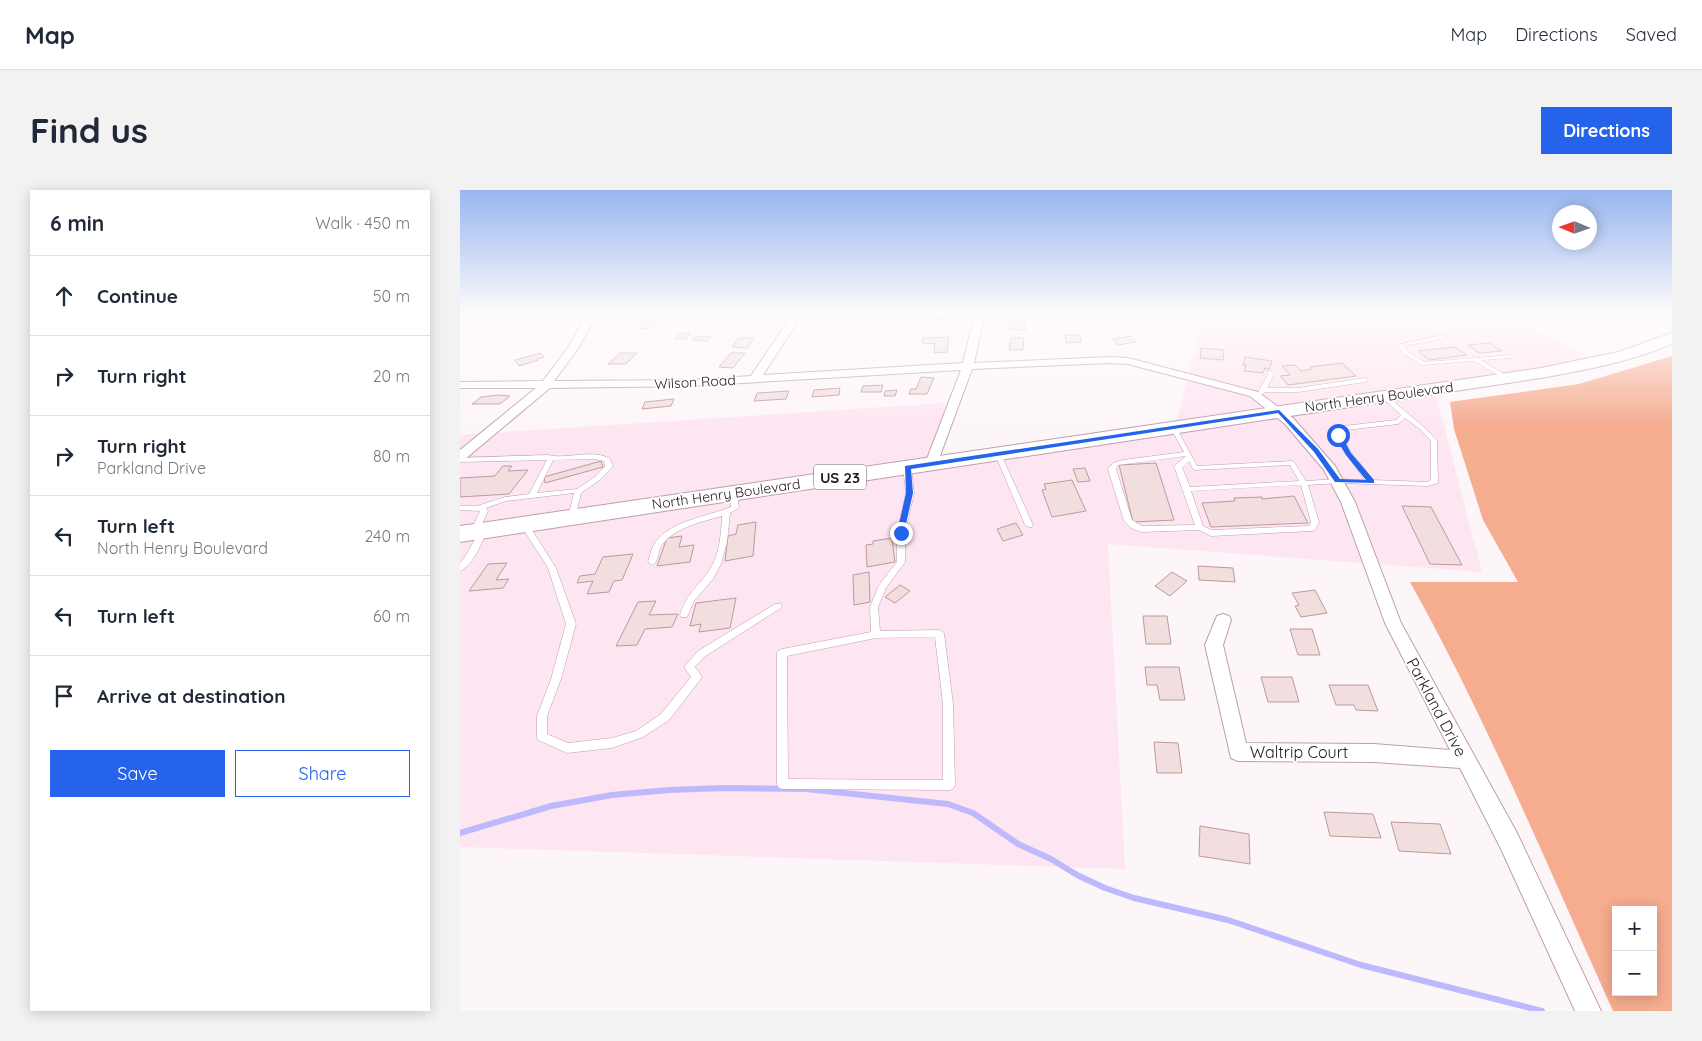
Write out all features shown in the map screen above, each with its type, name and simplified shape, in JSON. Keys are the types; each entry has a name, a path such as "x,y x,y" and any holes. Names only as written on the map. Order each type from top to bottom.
{"main road":[{"name":"North Henry Boulevard","path":"473,532 572,517 730,503 907,467 1507,378 1593,364 1636,351"}],"street":[{"path":"460,458 544,386 570,351"},
{"path":"755,379 773,351"},
{"path":"931,464 968,366 971,351"},
{"name":"Wilson Road","path":"460,385 544,386 692,383 968,366 1088,360 1128,361 1260,393 1279,411"},
{"name":"Parkland Drive","path":"1279,411 1316,450 1338,481 1348,502 1393,623 1509,841 1588,1011"},
{"name":"Waltrip Court","path":"1222,620 1214,644 1238,752 1374,753 1466,760"}],"lane":[{"path":"1405,351 1424,364 1511,356"},
{"path":"1475,359 1507,378"},
{"path":"1260,393 1271,374 1270,372"},
{"path":"1260,393 1298,390 1366,380"},
{"path":"1187,489 1338,481 1418,485 1435,481 1434,441 1424,429 1404,415 1384,396"},
{"path":"1371,482 1348,453 1338,435 1344,428 1398,422 1404,415"},
{"path":"1174,427 1189,456 1195,468 1292,463 1304,483 1316,522 1312,528 1211,533 1200,527 1141,528 1134,526 1128,521 1112,469 1115,464 1189,456"},
{"path":"998,454 1029,525"},
{"path":"460,458 595,456 607,459 609,466 605,471 596,480 578,492 572,517"},
{"path":"1189,456 1178,466 1200,527"},
{"path":"532,495 547,468 550,458"},
{"path":"876,635 874,607 882,587 901,562 901,533 910,493 907,467"},
{"path":"460,508 480,507 497,500 568,490 578,492"},
{"path":"652,562 658,544 672,533 730,503"},
{"path":"684,615 691,596 717,566 730,503"},
{"path":"460,568 468,559 473,532 484,511 480,507"},
{"path":"524,524 552,568 571,624 556,679 542,716 542,737 567,748 612,744 638,734 665,717 697,677 689,667 701,654 778,606"},
{"path":"939,633 948,704 949,785 783,784 782,653 876,635 939,633"}],"shaded area":[{"path":"1194,351 1581,351 1603,361 1434,388 1482,572 1108,544 1125,869 460,847 460,435 945,403 940,462 1175,429"},
{"path":"1672,356 1672,1011 1613,1011 1491,740 1410,582 1518,582 1483,520 1454,429 1450,402 1579,384"}],"building":[{"path":"1201,351 1224,351 1223,360 1200,358"},
{"path":"1418,351 1461,351 1467,355 1429,360"},
{"path":"1477,351 1498,351 1479,353"},
{"path":"541,353 544,357 519,366 515,360"},
{"path":"620,353 637,353 626,364 608,364"},
{"path":"731,353 745,353 733,368 719,367"},
{"path":"1245,357 1272,361 1269,369 1265,368 1263,373 1244,371 1246,365 1243,365"},
{"path":"1342,363 1356,376 1288,385 1280,376 1290,375 1282,366 1295,365 1301,371 1312,369 1310,367"},
{"path":"921,377 934,378 927,394 909,394 911,389 916,389"},
{"path":"883,385 881,392 861,392 863,386"},
{"path":"840,388 839,395 812,397 814,390"},
{"path":"897,390 895,396 884,396 885,391"},
{"path":"789,391 786,399 754,401 757,393"},
{"path":"510,396 500,404 472,404 481,397"},
{"path":"674,399 671,406 642,409 645,402"},
{"path":"601,461 603,467 545,483 544,477"},
{"path":"1156,463 1174,520 1133,522 1119,465"},
{"path":"503,466 512,466 508,471 528,470 509,494 460,497 460,478 495,476"},
{"path":"1085,468 1090,481 1078,482 1073,469"},
{"path":"1072,480 1086,511 1052,517 1042,490 1046,489 1044,484"},
{"path":"1294,496 1308,523 1211,527 1202,503 1235,501 1234,498 1262,497 1262,499"},
{"path":"1402,506 1431,507 1462,565 1430,564"},
{"path":"756,522 753,556 725,561 728,536 736,534 738,525"},
{"path":"1016,523 1023,535 1003,541 997,529"},
{"path":"682,536 679,547 694,545 690,562 657,566 667,538"},
{"path":"892,538 895,562 867,567 866,545 873,544 873,541"},
{"path":"633,554 622,580 614,581 609,592 587,594 593,581 577,583 580,576 595,574 603,557"},
{"path":"507,563 496,580 509,579 503,588 469,591 488,564"},
{"path":"1198,566 1233,568 1235,582 1199,580"},
{"path":"869,572 870,602 854,605 853,575"},
{"path":"1172,572 1187,581 1170,596 1155,586"},
{"path":"900,585 910,591 895,603 885,597"},
{"path":"1315,590 1327,613 1301,617 1295,606 1299,605 1292,593"},
{"path":"736,598 730,628 699,632 701,624 690,626 696,603"},
{"path":"656,601 649,615 678,614 672,627 645,629 637,645 616,646 638,602"},
{"path":"1143,616 1167,616 1171,644 1146,644"},
{"path":"1290,629 1312,629 1320,655 1298,655"},
{"path":"1145,667 1179,667 1185,700 1160,700 1157,685 1147,685"},
{"path":"1261,677 1292,677 1299,702 1268,702"},
{"path":"1329,685 1368,685 1378,711 1356,710 1354,705 1336,705"},
{"path":"1154,742 1178,743 1182,773 1157,773"},
{"path":"1324,812 1373,814 1381,838 1330,836"},
{"path":"1391,822 1440,824 1451,854 1399,851"},
{"path":"1200,826 1249,834 1250,864 1199,856"}],"waterway":[{"path":"460,833 551,806 612,795 669,790 724,788 806,789 948,804 973,813 1018,844 1051,859 1077,875 1105,888 1134,898 1228,920 1361,965 1542,1011"}],"route":[{"path":"901,533 910,493 907,467 1279,411 1316,450 1338,481 1371,482 1348,453 1338,435"}]}
